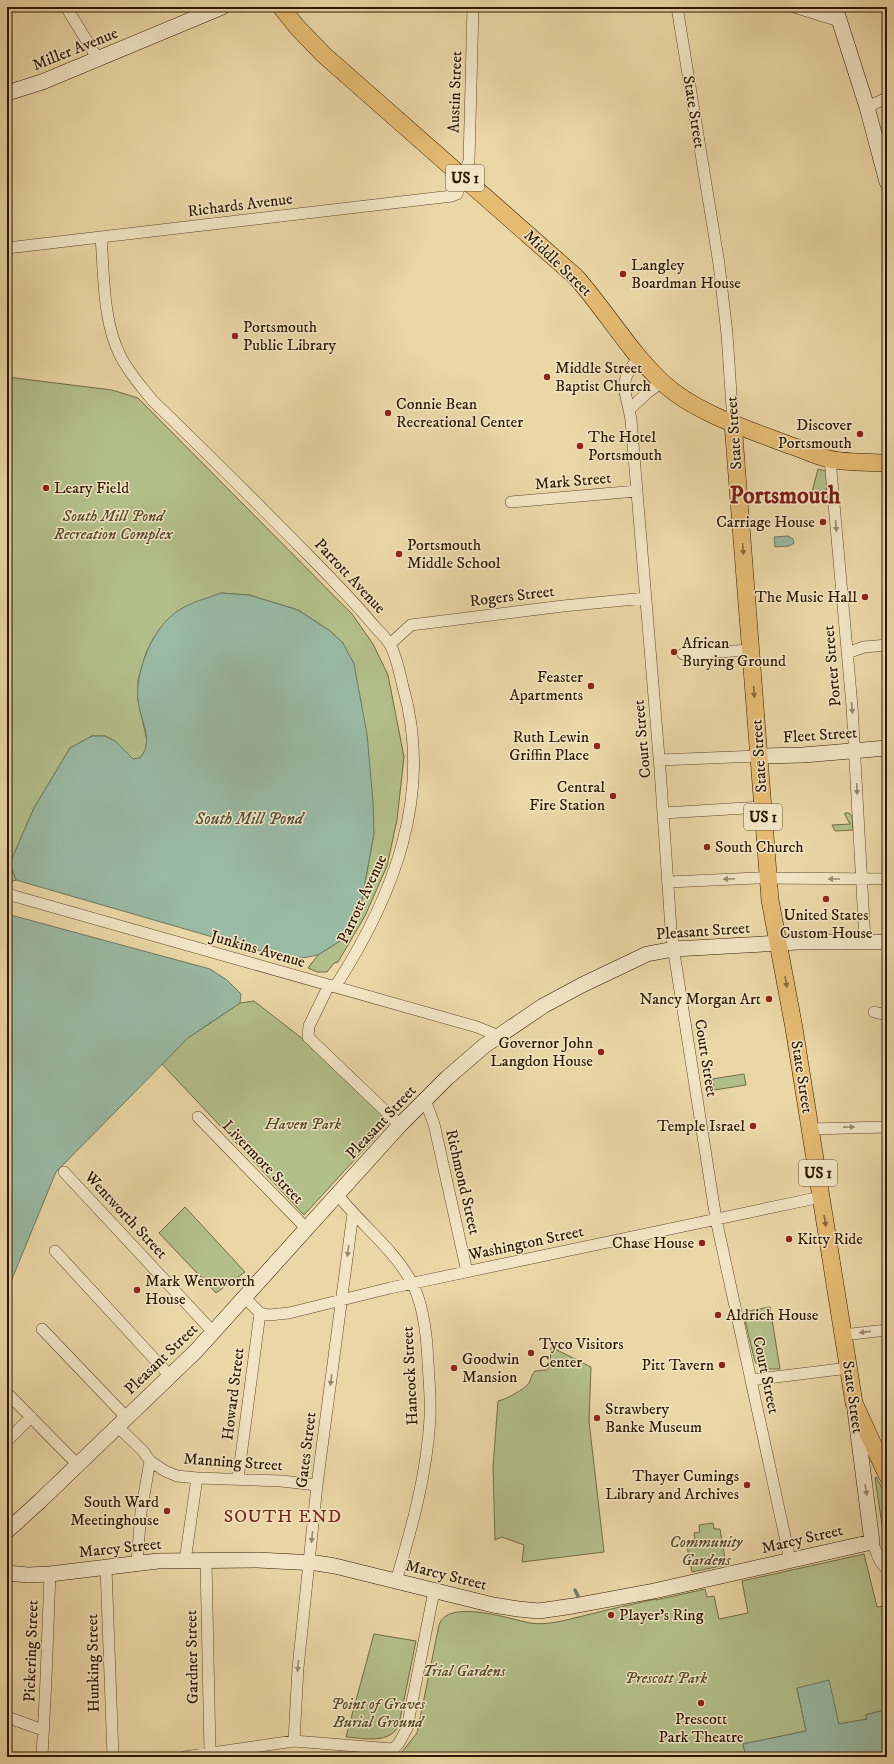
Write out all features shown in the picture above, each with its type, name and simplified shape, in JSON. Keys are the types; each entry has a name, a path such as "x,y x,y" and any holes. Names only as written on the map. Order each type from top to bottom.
{"main road":[{"name":"Miller Avenue","path":"7,93 42,82 222,7"},
{"name":"Middle Street","path":"281,7 297,27 324,55 576,277 639,357 662,382 675,393 696,406 733,423 830,459 887,463"},
{"path":"837,14 867,107 886,177"},
{"name":"State Street","path":"733,423 770,900 779,943 844,1335 872,1542"},
{"path":"737,468 742,445 747,438 753,434 762,435"},
{"name":"Fleet Street","path":"758,756 887,748"},
{"name":"Pleasant Street","path":"7,1530 78,1465 214,1333 306,1228 338,1195 400,1125 425,1100 484,1046 543,1006 582,985 647,954 674,949 779,943 865,941 887,942"},
{"name":"US 1","path":"854,1403 887,1475"},
{"name":"Marcy Street","path":"7,1574 50,1574 137,1562 257,1560 309,1563 335,1566 434,1591 518,1609 544,1610 654,1591 872,1542"}],"street":[{"path":"66,7 98,59"},
{"name":"Austin Street","path":"463,176 469,161 473,7"},
{"name":"State Street","path":"677,7 719,264 728,334 733,423"},
{"path":"794,7 837,14"},
{"path":"867,107 887,98"},
{"name":"Richards Avenue","path":"7,248 452,196 457,194 463,176"},
{"name":"Parrott Avenue","path":"101,237 108,321 120,356 132,375 152,400 302,548 360,609 390,644 406,698 410,727 413,785 409,817 399,858 383,901 373,922 332,986 309,1026 308,1037 314,1045 400,1125"},
{"name":"Court Street","path":"639,357 629,370 624,384 630,409 660,760 674,949 716,1219 790,1560"},
{"path":"630,409 648,392 662,382"},
{"name":"Porter Street","path":"830,459 854,750 865,941"},
{"name":"Mark Street","path":"511,502 637,491"},
{"name":"Rogers Street","path":"390,644 412,625 563,606 646,598"},
{"path":"846,653 864,647 887,645"},
{"path":"683,654 751,650"},
{"name":"Fleet Street","path":"660,760 758,756"},
{"path":"664,812 762,806"},
{"path":"669,882 768,878 887,879"},
{"name":"Junkins Avenue","path":"7,894 477,1027 499,1036"},
{"path":"874,1012 887,1015"},
{"name":"Richmond Street","path":"425,1100 435,1131 467,1272"},
{"name":"Livermore Street","path":"198,1117 306,1228"},
{"path":"810,1129 887,1127"},
{"name":"Wentworth Street","path":"64,1172 214,1333"},
{"name":"Hancock Street","path":"338,1195 381,1243 412,1284 425,1330 430,1416 426,1453 420,1490 396,1581"},
{"name":"Washington Street","path":"260,1313 269,1315 289,1313 342,1299 822,1197"},
{"name":"Gates Street","path":"294,1741 298,1668 317,1485 353,1213"},
{"path":"55,1251 170,1376"},
{"path":"244,1297 260,1313"},
{"name":"Howard Street","path":"238,1479 260,1313"},
{"name":"Manning Street","path":"42,1329 122,1422 150,1460 171,1473 198,1478 238,1479 317,1485"},
{"path":"844,1335 887,1330"},
{"path":"751,1380 849,1368"},
{"path":"7,1393 78,1465"},
{"path":"7,1441 31,1417"},
{"path":"137,1562 141,1512 150,1460"},
{"path":"185,1561 198,1478"},
{"name":"State Street","path":"872,1542 880,1561 887,1570"},
{"name":"Gardner Street","path":"206,1561 210,1752"},
{"name":"Hunking Street","path":"106,1567 113,1757"},
{"name":"Pickering Street","path":"42,1757 50,1574"},
{"path":"184,1757 210,1752 294,1741 389,1753 404,1736 407,1728 434,1591"},
{"path":"7,1717 43,1730"}],"green space":[{"name":"South Mill Pond Recreation Complex","path":"7,377 112,390 138,398 352,614 373,644 388,675 404,757 397,820 387,866 365,916 338,962 334,963 327,972 317,972 308,968 318,955 343,939 361,905 374,833 343,643 330,631 298,610 249,595 221,593 154,637 146,653 138,680 138,700 147,741 145,751 140,758 133,759 115,741 105,736 92,736 70,748 34,808 10,863 16,880 7,883"},
{"path":"818,469 826,471 827,490 812,492"},
{"path":"845,813 849,813 852,816 853,830 835,831 832,825 850,824 845,815"},
{"name":"Haven Park","path":"254,1001 304,1040 390,1121 304,1215 162,1064 188,1038 240,1003"},
{"path":"744,1074 746,1085 714,1090 712,1079"},
{"path":"185,1207 245,1272 216,1293 159,1233"},
{"path":"770,1307 780,1369 763,1369 755,1362 743,1312"},
{"path":"551,1347 591,1367 589,1421 604,1552 522,1562 524,1545 502,1537 495,1540 493,1467 498,1401 523,1388 529,1383 535,1371 547,1370 550,1366"},
{"path":"876,1477 887,1497 887,1525 882,1525"},
{"name":"Community Gardens","path":"713,1523 714,1529 720,1529 726,1565 692,1572 686,1541 695,1539 694,1533 700,1532 699,1525"},
{"name":"Prescott Park","path":"864,1554 877,1607 887,1606 887,1709 866,1715 867,1719 839,1724 797,1688 806,1731 743,1744 746,1757 398,1757 417,1733 439,1625 444,1617 454,1613 466,1611 480,1612 530,1623 544,1624 705,1589 707,1597 714,1596 719,1619 748,1613 742,1581"},
{"name":"Point of Graves Burial Ground","path":"374,1634 416,1641 399,1724 395,1731 383,1738 369,1739 346,1737"}],"water":[{"path":"788,536 793,539 794,543 789,546 775,547 774,537"},
{"name":"South Mill Pond","path":"221,593 249,595 298,610 330,631 343,643 354,664 367,734 374,833 361,905 343,939 318,955 292,960 16,880 10,863 34,808 70,748 92,736 105,736 115,741 133,759 140,758 146,744 146,737 139,708 138,688 139,676 148,650 161,627 170,617 189,605"},
{"path":"7,914 210,969 227,980 241,994 240,1003 188,1038 56,1172 7,1291"},
{"path":"829,1680 839,1724 867,1719 866,1715 887,1709 887,1757 746,1757 743,1744 806,1731 797,1688"}],"waterway":[{"path":"575,1590 578,1596"}],"place":[{"name":"Langley Boardman House","path":"623,274"},
{"name":"Portsmouth Public Library","path":"235,336"},
{"name":"Middle Street Baptist Church","path":"547,377"},
{"name":"Connie Bean Recreational Center","path":"388,413"},
{"name":"Discover Portsmouth","path":"860,434"},
{"name":"The Hotel Portsmouth","path":"580,446"},
{"name":"Leary Field","path":"46,488"},
{"name":"Carriage House","path":"823,522"},
{"name":"Portsmouth Middle School","path":"399,554"},
{"name":"The Music Hall","path":"865,597"},
{"name":"African Burying Ground","path":"674,652"},
{"name":"Feaster Apartments","path":"591,686"},
{"name":"Ruth Lewin Griffin Place","path":"597,746"},
{"name":"Central Fire Station","path":"613,796"},
{"name":"South Church","path":"707,847"},
{"name":"United States Custom House","path":"826,899"},
{"name":"Nancy Morgan Art","path":"769,999"},
{"name":"Governor John Langdon House","path":"601,1052"},
{"name":"Temple Israel","path":"753,1126"},
{"name":"Kitty Ride","path":"789,1239"},
{"name":"Chase House","path":"702,1243"},
{"name":"Mark Wentworth House","path":"137,1290"},
{"name":"Aldrich House","path":"718,1315"},
{"name":"Tyco Visitors Center","path":"531,1353"},
{"name":"Pitt Tavern","path":"722,1365"},
{"name":"Goodwin Mansion","path":"454,1368"},
{"name":"Strawbery Banke Museum","path":"597,1418"},
{"name":"Thayer Cumings Library and Archives","path":"747,1485"},
{"name":"South Ward Meetinghouse","path":"167,1511"},
{"name":"Player's Ring","path":"611,1615"},
{"name":"Prescott Park Theatre","path":"701,1703"}],"district":[{"name":"Portsmouth","path":"785,496"},
{"name":"SOUTH END","path":"283,1517"}],"park label":[{"name":"Trial Gardens","path":"464,1671"}]}
